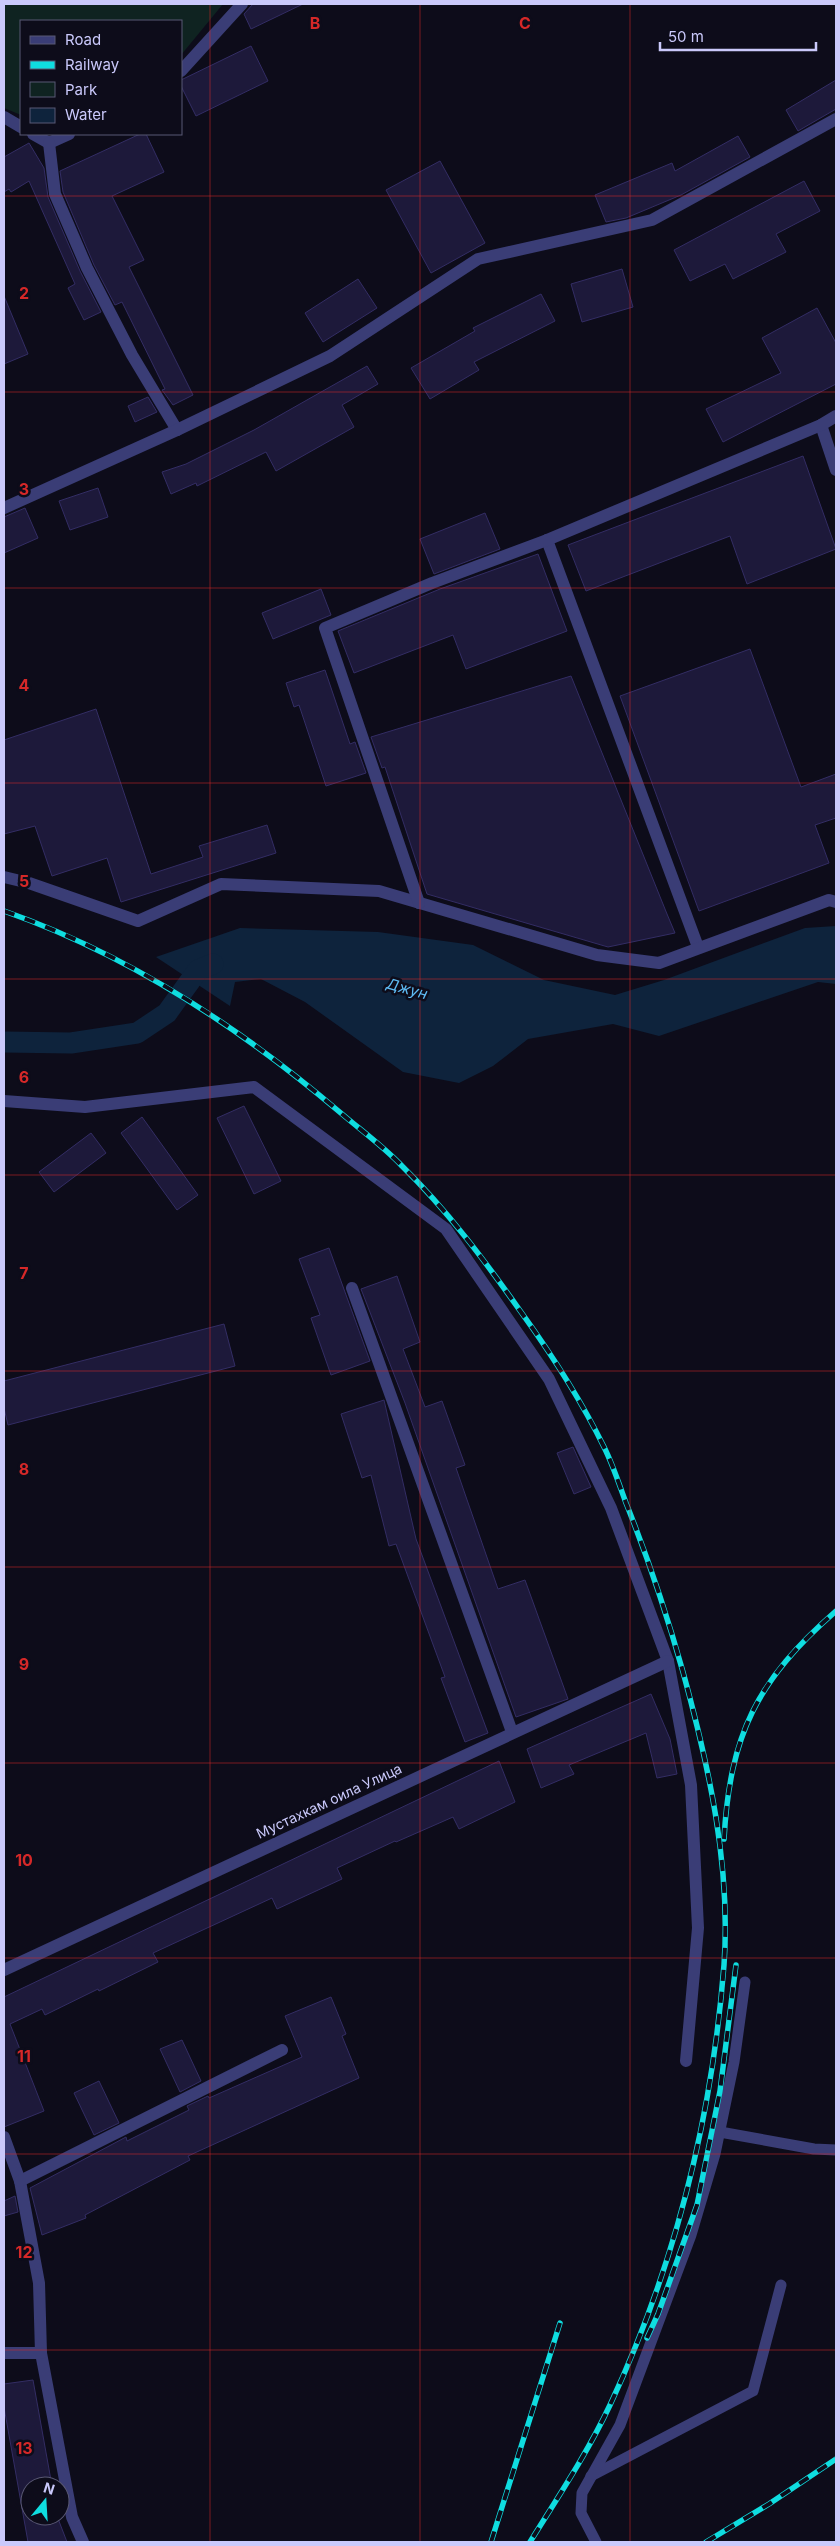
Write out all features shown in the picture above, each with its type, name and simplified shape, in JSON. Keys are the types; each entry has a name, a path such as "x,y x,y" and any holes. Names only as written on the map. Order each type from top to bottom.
{"street":[{"path":"182,70 242,4"},
{"path":"4,117 20,126"},
{"path":"4,508 177,430 330,356 478,259 652,220 836,119"},
{"path":"35,135 50,143"},
{"path":"50,143 67,135"},
{"path":"50,143 55,194 87,268 132,355 177,430"},
{"path":"419,903 325,628 432,583 547,540 821,425 836,416"},
{"path":"821,425 836,470"},
{"path":"547,540 698,948"},
{"path":"4,877 29,883 138,921 221,884 380,891 597,955 659,963 829,900 836,902"},
{"path":"4,1101 85,1108 254,1087 446,1229 550,1379 611,1508 668,1661 691,1785 698,1928 686,2062"},
{"path":"352,1288 512,1732"},
{"name":"Мустахкам оила Улица","path":"4,1970 668,1661"},
{"path":"20,2181 282,2050"},
{"path":"4,2137 20,2181 39,2283 41,2354 72,2518 83,2542"},
{"path":"4,2354 41,2354"}],"lane":[{"path":"596,2542 581,2513 582,2493 624,2416 691,2235 720,2132 734,2062 745,1982"},
{"path":"720,2132 814,2149 836,2150"},
{"path":"591,2476 753,2391 781,2284"}],"green space":[{"path":"4,4 223,4 182,54 182,20 20,20 20,115 4,108"}],"water":[{"path":"836,926 836,984 818,982 659,1036 613,1024 528,1039 493,1066 459,1083 403,1072 305,1002 261,979 235,982 230,1006 156,957 240,928 378,932 473,945 544,980 615,995 664,980 805,928"}],"building":[{"path":"253,4 303,4 251,29 244,14"},
{"path":"251,46 268,81 196,116 182,88 182,80"},
{"path":"836,80 836,109 798,131 786,110"},
{"path":"138,135 146,135 164,172 112,196 144,260 129,267 193,395 173,405 162,390 165,389 122,302 115,305 94,265 63,192 60,171"},
{"path":"738,136 750,157 681,195 626,218 606,222 595,195 672,163 675,171"},
{"path":"29,143 44,168 48,197 80,271 101,312 84,320 68,288 75,284 29,181 11,192 9,189 4,192 4,157"},
{"path":"440,161 485,243 431,273 386,190"},
{"path":"804,181 820,211 776,234 786,252 733,279 725,264 690,281 674,250"},
{"path":"622,269 633,307 582,322 571,284"},
{"path":"358,279 377,308 323,342 305,313"},
{"path":"541,294 555,321 474,362 479,370 430,399 411,368 475,331 473,328"},
{"path":"4,296 28,354 4,364"},
{"path":"817,308 836,343 836,384 723,442 706,409 781,373 762,338"},
{"path":"367,366 378,384 342,405 354,427 276,471 266,452 197,486 196,483 171,494 162,472 186,464 254,430"},
{"path":"148,397 157,412 135,422 128,406"},
{"path":"803,456 836,549 747,584 730,536 586,591 568,545"},
{"path":"98,488 108,517 70,530 59,501"},
{"path":"25,508 38,538 4,553 4,517"},
{"path":"485,513 500,549 434,574 420,539"},
{"path":"538,554 567,631 466,669 453,635 354,673 338,631 440,589"},
{"path":"321,589 331,615 273,639 262,613"},
{"path":"750,649 801,787 836,774 836,818 815,825 829,863 699,911 620,696"},
{"path":"325,670 350,744 355,742 366,773 326,786 299,705 294,707 286,683"},
{"path":"571,676 675,933 608,947 427,894 385,767 382,768 371,737"},
{"path":"96,709 151,874 203,857 199,846 267,825 276,853 121,902 107,858 52,876 35,826 4,834 4,740"},
{"path":"244,1106 281,1181 254,1194 217,1118"},
{"path":"142,1117 198,1195 177,1210 121,1133"},
{"path":"91,1133 106,1153 54,1192 39,1172"},
{"path":"329,1248 370,1361 331,1375 311,1318 320,1315 299,1259"},
{"path":"397,1276 420,1342 403,1349 425,1407 442,1401 465,1465 456,1468 498,1589 525,1580 568,1699 516,1717 405,1403 361,1289"},
{"path":"224,1324 235,1366 8,1425 4,1408 4,1381"},
{"path":"384,1400 416,1539 488,1733 465,1742 441,1678 445,1677 396,1544 389,1546 371,1475 362,1478 341,1414"},
{"path":"573,1447 591,1487 574,1494 557,1453"},
{"path":"651,1694 670,1739 677,1774 657,1778 646,1733 569,1765 574,1774 541,1788 527,1749"},
{"path":"499,1761 515,1802 459,1829 453,1817 395,1841 337,1868 342,1879 277,1909 272,1898 153,1953 158,1962 99,1991 98,1989 45,2015 42,2009 10,2024 44,2111 4,2127 4,1997"},
{"path":"331,1997 346,2034 342,2036 359,2078 188,2156 190,2160 85,2215 86,2218 42,2235 30,2188 126,2137 127,2141 189,2110 187,2106 302,2057 285,2016"},
{"path":"182,2040 201,2081 180,2092 160,2049"},
{"path":"99,2081 119,2123 94,2135 74,2093"},
{"path":"15,2196 18,2212 4,2216 4,2201"},
{"path":"33,2380 50,2476 20,2476 20,2497 4,2407 4,2384"},
{"path":"25,2526 61,2526 67,2542 28,2542"}],"waterway":[{"name":"Джун","path":"4,1042 71,1043 137,1033 167,1013 198,970 213,964"}],"railway":[{"path":"4,911 96,949 140,972 224,1024 304,1082 395,1159 419,1183 465,1236 494,1274 544,1345 576,1395 610,1461 664,1608 683,1672 701,1744 716,1817 721,1854 724,1891 724,1965 710,2079 700,2135 687,2190 654,2299 610,2405 592,2440 530,2542"},
{"path":"724,1839 727,1802 733,1769 741,1739 753,1711 767,1686 786,1661 836,1611"},
{"path":"647,2338 658,2314 697,2205 720,2091 736,1965"},
{"path":"491,2542 560,2323"},
{"path":"706,2542 769,2504 836,2459"}]}
